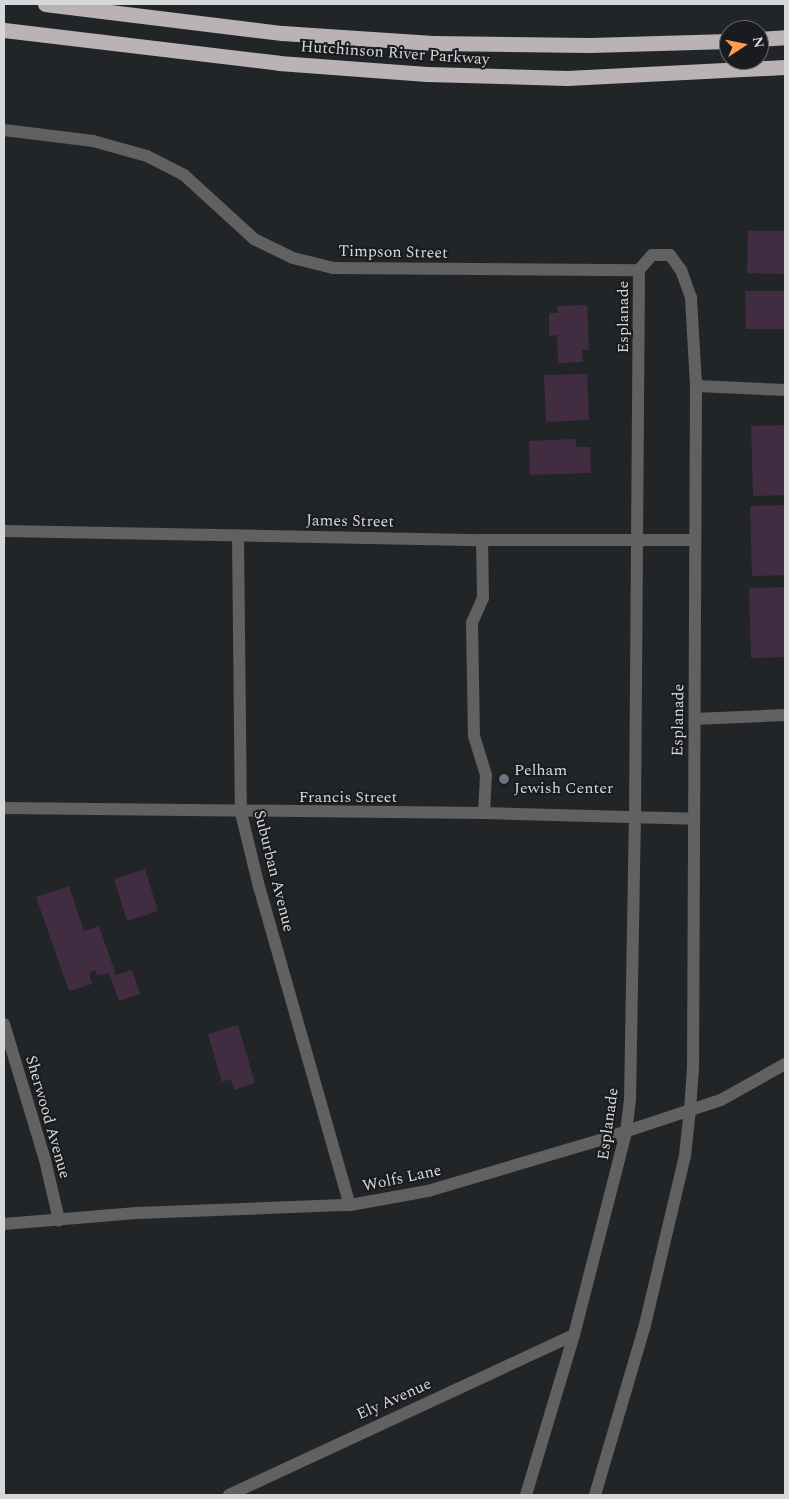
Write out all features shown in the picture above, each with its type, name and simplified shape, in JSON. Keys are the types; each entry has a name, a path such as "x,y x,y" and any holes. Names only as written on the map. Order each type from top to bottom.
{"highway":[{"name":"Hutchinson River Parkway","path":"45,4 282,33 433,43 590,45 719,41"},
{"name":"Hutchinson River Parkway","path":"4,30 287,63 427,74 568,78 785,67"},
{"path":"769,38 785,37"}],"street":[{"name":"Timpson Street","path":"4,130 93,140 147,156 184,176 254,239 293,258 333,268 639,270"},
{"name":"Esplanade","path":"526,1495 574,1335 626,1132 630,1100 635,817 639,270 652,254 670,255 681,270 691,298 696,386 695,719 692,820 694,1068 685,1155 644,1329 595,1495"},
{"path":"696,386 785,390"},
{"name":"James Street","path":"4,531 482,540 695,540"},
{"name":"Suburban Avenue","path":"238,536 241,813 258,883 350,1205"},
{"path":"482,540 483,598 472,623 474,736 486,775 484,813"},
{"path":"695,719 785,715"},
{"name":"Francis Street","path":"4,808 241,813 484,813 692,820"},
{"name":"Sherwood Avenue","path":"4,1024 45,1160 59,1220"},
{"name":"Wolfs Lane","path":"4,1224 137,1213 350,1205 428,1191 626,1132 721,1100 785,1064"},
{"name":"Ely Avenue","path":"229,1495 574,1335"}],"building":[{"path":"748,231 785,231 785,274 747,273"},
{"path":"745,291 784,291 784,329 746,329"},
{"path":"587,305 589,350 582,350 583,362 558,363 557,335 549,336 549,313 558,313 557,306"},
{"path":"587,374 589,420 546,422 544,375"},
{"path":"785,425 785,495 753,496 751,426"},
{"path":"576,439 576,447 590,447 591,473 530,475 529,441"},
{"path":"785,505 785,575 752,576 750,506"},
{"path":"785,587 785,657 751,658 749,588"},
{"path":"145,869 158,911 127,921 114,879"},
{"path":"69,886 84,931 99,926 116,975 132,970 140,994 119,1001 109,973 97,976 95,970 89,973 92,984 69,991 36,897"},
{"path":"238,1025 255,1083 234,1090 231,1079 222,1082 208,1034"}],"place":[{"name":"Pelham Jewish Center","path":"504,779"}]}
